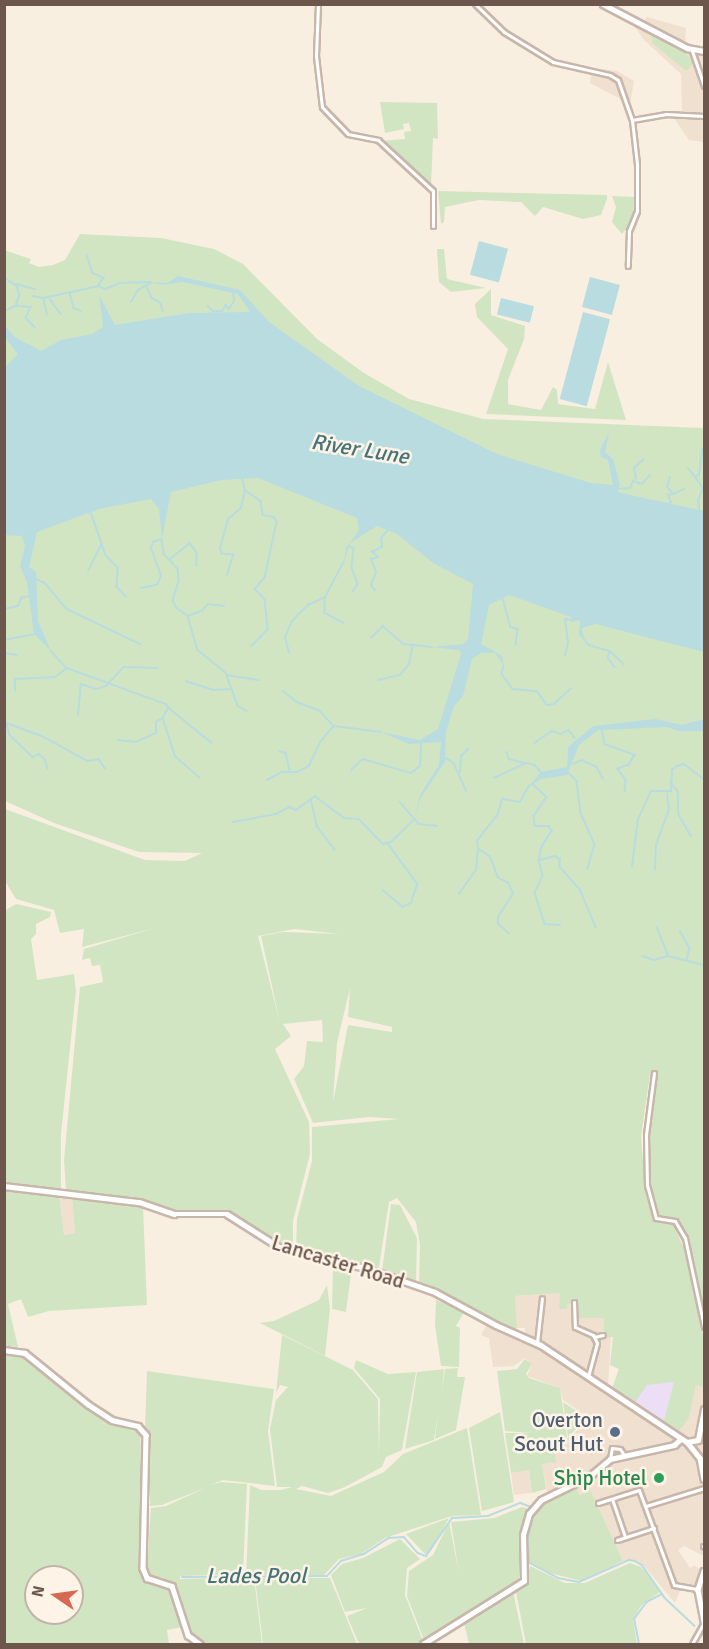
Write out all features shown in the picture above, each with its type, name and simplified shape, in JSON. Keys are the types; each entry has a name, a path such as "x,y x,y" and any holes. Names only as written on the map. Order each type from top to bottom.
{"street":[{"path":"318,4 316,56 322,107 348,134 378,140 433,191 433,226"},
{"path":"475,4 491,22 553,62 615,77 632,120 637,211 629,231 628,266"},
{"path":"603,4 692,51 705,51"},
{"path":"692,51 705,86"},
{"path":"632,120 666,114 705,116"},
{"path":"654,1073 646,1135 647,1185 656,1218 675,1221 685,1238 705,1327"},
{"name":"Lancaster Road","path":"4,1186 140,1202 174,1214 227,1214 270,1244 369,1269 435,1292 537,1343 687,1442"},
{"path":"537,1343 541,1330 542,1298"},
{"path":"568,1306 574,1304 575,1327 594,1336 603,1335"},
{"path":"588,1376 598,1350 594,1336"},
{"path":"4,1350 25,1353 89,1405 112,1420 138,1426 146,1435 143,1568 147,1578 172,1586 188,1635 200,1644"},
{"path":"705,1410 702,1438 687,1442 703,1463 705,1479"},
{"path":"423,1644 524,1581 522,1542 533,1508 555,1491 590,1476 610,1459 674,1445 681,1439"},
{"path":"610,1459 612,1448 620,1449 624,1455"},
{"path":"698,1454 705,1452"},
{"path":"646,1507 705,1488"},
{"path":"598,1503 637,1490 646,1507 676,1587 698,1590"},
{"path":"612,1498 625,1537"},
{"path":"617,1540 654,1528"},
{"path":"692,1644 704,1622 698,1590 705,1571"}],"shaded area":[{"path":"647,17 686,28 685,45 704,48 704,142 689,140 674,118 675,112 682,113 681,74 644,40 631,22 633,18 643,23"},
{"path":"602,69 617,71 634,81 630,104 590,83 591,74 600,74"},
{"path":"59,1195 72,1196 75,1233 64,1235"},
{"path":"578,1291 612,1319 608,1387 556,1351 553,1357 672,1434 677,1434 689,1418 696,1385 704,1386 704,1556 684,1546 678,1550 690,1568 694,1565 701,1570 704,1564 704,1595 697,1588 682,1586 675,1603 644,1566 631,1560 623,1561 591,1491 579,1495 573,1482 547,1492 542,1464 559,1440 572,1436 589,1418 563,1400 560,1388 527,1376 532,1364 525,1358 514,1366 493,1367 489,1338 481,1335 487,1324 525,1341 525,1328 516,1328 515,1296"},
{"path":"613,1337 675,1379 663,1424 612,1389 619,1369 610,1365"},
{"path":"529,1470 532,1493 514,1495 511,1472"}],"green space":[{"path":"652,33 677,43 694,63 686,71 652,43"},
{"path":"380,102 437,103 438,139 433,138 431,187 380,141 405,139 404,132 411,131 409,123 403,124 404,129 385,133"},
{"path":"438,191 607,195 607,199 601,215 583,219 543,207 535,216 521,202 479,200 445,207 444,222 441,224"},
{"path":"612,196 635,197 632,223 622,234 612,222 616,207"},
{"path":"80,234 161,238 214,249 243,264 317,339 364,373 409,399 483,419 704,428 704,551 506,475 5,472 4,250 31,259 29,263 39,267 53,265 65,260"},
{"path":"437,249 444,249 447,279 486,288 451,292 439,282"},
{"path":"491,289 491,315 525,326 524,339 508,380 508,404 541,410 553,387 557,390 558,404 595,409 608,362 626,420 486,414 508,349 477,317 475,304"},
{"path":"198,451 704,576 704,1319 686,1235 675,1218 658,1217 649,1185 648,1135 656,1071 650,1074 641,1137 646,1196 653,1219 673,1225 684,1248 704,1340 704,1387 696,1385 689,1418 677,1434 663,1424 674,1382 647,1385 634,1404 612,1389 619,1369 610,1365 613,1337 604,1337 604,1318 576,1318 576,1300 567,1305 567,1309 559,1309 560,1293 515,1296 517,1333 419,1284 420,1245 416,1222 397,1198 389,1202 379,1267 296,1247 297,1219 312,1161 312,1127 399,1119 369,1117 313,1123 294,1079 304,1066 307,1041 323,1042 322,1020 283,1024 291,1036 275,1049 309,1122 310,1154 293,1221 293,1247 266,1240 245,1221 218,1210 168,1211 148,1202 66,1191 64,1160 80,987 103,982 100,965 92,966 90,958 82,960 84,949 155,928 82,947 84,929 60,933 54,910 16,899 5,881 5,809 145,860 185,861 202,853 139,852 54,823 5,801 5,495","holes":["294,929 340,934 283,932 261,936 280,1023 258,936","350,988 348,1017 392,1027 392,1032 348,1025 333,1102 337,1043"]},
{"path":"16,904 51,912 50,917 36,924 36,934 31,939 37,980 74,974 76,991 61,1134 61,1190 5,1184 4,911"},
{"path":"5,1188 59,1195 64,1235 75,1233 72,1196 143,1206 147,1305 49,1311 28,1317 21,1299 8,1304 18,1347 5,1346"},
{"path":"391,1204 400,1205 417,1238 416,1284 382,1271"},
{"path":"340,1264 352,1267 346,1312 332,1309 333,1267 339,1267"},
{"path":"327,1285 330,1309 325,1356 260,1323 274,1321 319,1300"},
{"path":"436,1300 464,1312 456,1326 460,1328 459,1367 441,1366 435,1325"},
{"path":"282,1335 353,1370 378,1399 379,1457 380,1399 354,1368 356,1360 388,1374 416,1372 402,1450 386,1457 382,1467 345,1487 328,1493 302,1486 296,1489 331,1496 384,1472 403,1454 467,1428 481,1515 452,1516 385,1538 361,1554 339,1559 324,1575 246,1575 250,1485 261,1490 281,1490 292,1487 277,1487 270,1429 276,1400 288,1387 280,1385 276,1393"},
{"path":"5,1352 24,1356 103,1419 140,1433 143,1498 138,1563 150,1581 169,1588 173,1596 183,1627 167,1630 169,1644 5,1644"},
{"path":"525,1359 532,1364 526,1374 529,1378 560,1388 567,1437 559,1440 561,1450 554,1451 556,1462 542,1464 546,1489 532,1493 529,1470 511,1473 505,1433 531,1433 505,1431 497,1371 517,1369"},
{"path":"458,1368 457,1377 465,1377 456,1430 435,1439 438,1413 434,1440 405,1449 417,1372 444,1369 442,1390 445,1369"},
{"path":"147,1371 274,1389 268,1431 275,1486 223,1480 210,1485 221,1482 247,1484 243,1574 180,1576 180,1579 254,1577 262,1644 203,1644 189,1634 174,1585 150,1576 147,1565 151,1508 166,1506 205,1488 162,1505 150,1506 149,1431 145,1428"},
{"path":"563,1402 587,1418 568,1437"},
{"path":"500,1412 514,1502 482,1511 469,1428"},
{"path":"576,1486 579,1495 591,1491 623,1561 582,1581 549,1573 530,1562 526,1551 530,1520 535,1510"},
{"path":"522,1507 529,1509 519,1541 519,1581 424,1640 407,1596 409,1571 433,1555 449,1522 459,1573 451,1522 494,1518"},
{"path":"449,1518 431,1551 425,1554 406,1534"},
{"path":"400,1539 420,1559 407,1568 405,1595 423,1641 417,1644 359,1644 347,1616 367,1608 345,1612 331,1575 342,1564 363,1558"},
{"path":"630,1563 641,1567 661,1591 641,1606 633,1619 637,1644 526,1644 516,1592 526,1585 530,1566 565,1583 585,1583"},
{"path":"255,1578 330,1578 357,1644 263,1644"},
{"path":"513,1591 524,1644 469,1644 464,1623"}],"water":[{"path":"479,241 508,249 499,283 470,275"},
{"name":"River Lune","path":"178,276 240,290 269,322 359,386 497,454 591,483 613,485 608,460 601,457 600,450 609,432 605,452 613,459 620,485 617,492 704,511 704,652 595,624 582,628 584,639 579,635 580,620 571,622 571,617 509,595 489,605 481,644 502,656 504,666 495,653 481,653 472,659 463,696 454,706 446,732 445,762 420,799 414,820 420,795 439,765 441,742 409,744 381,732 420,740 438,729 461,654 459,650 432,647 463,644 468,639 473,584 433,563 397,534 377,526 350,543 344,562 346,548 359,530 357,518 258,478 222,480 171,492 162,539 159,509 151,499 99,509 37,532 29,567 36,572 38,621 51,651 34,634 27,582 20,566 25,546 22,536 5,535 5,367 18,354 5,338 5,326 15,337 41,351 61,340 92,334 103,327 99,295 115,325 189,313 250,312 238,294 182,282 163,285 151,282 168,283"},
{"path":"590,277 620,285 612,315 582,307"},
{"path":"501,298 534,306 530,323 497,314"},
{"path":"583,312 610,319 587,406 560,399"},
{"path":"655,719 682,725 704,719 704,731 678,731 667,727 598,730 579,745 567,775 541,779 528,787 541,772 567,767 568,747 593,726"}],"waterway":[{"path":"87,255 93,273 104,278 99,285"},
{"path":"4,277 17,286 20,295 16,306 4,312"},
{"path":"47,315 43,298 99,286 105,289 120,283 151,282"},
{"path":"131,302 138,290 151,283"},
{"path":"16,284 35,289"},
{"path":"147,287 152,298 161,303 163,311"},
{"path":"208,306 213,311 222,311 226,305 229,309 234,301 233,292"},
{"path":"70,293 74,308 81,311"},
{"path":"33,296 43,298"},
{"path":"50,299 61,314"},
{"path":"17,306 31,307 26,318 35,327"},
{"path":"699,510 698,501 703,488 695,477 699,475 702,449"},
{"path":"636,479 634,468 643,460"},
{"path":"688,468 695,476"},
{"path":"616,489 630,488 633,481 642,484 650,475"},
{"path":"667,505 671,502 668,495 673,494 667,487 670,477"},
{"path":"243,479 245,490 261,501 263,515 274,517 277,522 265,578 255,589 265,599 268,630 252,646"},
{"path":"673,494 684,489"},
{"path":"227,575 233,555 222,554 220,549 228,519 241,508 245,491"},
{"path":"91,512 106,555 118,568 117,587 126,596"},
{"path":"375,591 371,585 376,572 371,559 378,557 372,552 382,547 381,538 387,531"},
{"path":"141,588 157,585 161,576 151,548 153,542 162,539 164,554 178,569 179,581 173,601 177,608 188,616 198,650 226,673 238,706 247,711"},
{"path":"169,560 190,543 197,553 197,566"},
{"path":"88,571 101,545"},
{"path":"349,546 354,548 352,568 358,584 353,592"},
{"path":"289,653 285,637 292,621 308,605 325,597 344,562"},
{"path":"36,579 45,583 67,609 140,644"},
{"path":"4,609 18,606 21,598 29,596"},
{"path":"325,597 325,613 344,623"},
{"path":"503,598 511,627 518,629 516,645"},
{"path":"188,616 202,611 208,604 224,606"},
{"path":"565,656 568,643 565,619 571,620"},
{"path":"371,638 383,626 404,644 432,647"},
{"path":"4,640 34,634"},
{"path":"584,639 589,645 610,651 624,664"},
{"path":"378,680 400,675 409,664 413,644"},
{"path":"51,651 67,668 166,704 169,708 163,718 175,756 199,777"},
{"path":"610,651 608,658 615,667"},
{"path":"4,653 17,655"},
{"path":"504,666 502,674 513,689 537,691 547,705 554,704 571,688"},
{"path":"78,716 81,684 96,689 106,686 124,667 158,668"},
{"path":"15,691 15,679 55,677 67,668"},
{"path":"227,675 259,680"},
{"path":"186,681 213,690 231,689"},
{"path":"283,691 297,702 320,711 334,726 381,732"},
{"path":"169,708 212,743"},
{"path":"118,740 136,742 156,733 156,722 163,718"},
{"path":"4,722 42,736 88,761 99,759 105,768"},
{"path":"7,724 10,735 33,757 39,754 45,759 48,769"},
{"path":"267,780 282,772 297,772 309,766 320,742 334,726"},
{"path":"602,729 605,744 635,755 629,765 618,769 626,780 625,791"},
{"path":"534,743 552,731 561,734 569,730 575,738"},
{"path":"351,770 363,759 411,773 420,766 421,744"},
{"path":"460,772 461,756 468,749"},
{"path":"279,751 286,753 290,770"},
{"path":"507,752 509,759 525,763"},
{"path":"446,758 454,763 466,790"},
{"path":"573,764 582,760 597,767 603,778"},
{"path":"494,778 526,763 535,765 541,772"},
{"path":"632,867 638,819 651,791 671,791 672,770 684,764 704,779"},
{"path":"568,772 577,781 581,813 595,844 588,869"},
{"path":"671,783 678,791 679,815 691,836"},
{"path":"533,784 547,797 534,816 535,826 549,826 552,831 542,847 539,860 543,876 535,893 545,924 560,925"},
{"path":"509,934 498,924 498,917 513,894 508,883 498,878 490,857 478,849 477,841 498,814 502,799 520,802 529,786"},
{"path":"655,870 656,845 669,810 667,794"},
{"path":"233,822 276,814 290,807 296,810 315,796 344,818 359,819 383,844 391,842 414,820"},
{"path":"311,799 317,826 335,850"},
{"path":"400,802 419,824 437,826"},
{"path":"383,890 403,907 411,903 417,884 387,843"},
{"path":"459,894 476,870 478,849"},
{"path":"540,860 555,856 560,859 560,867 580,889 596,927"},
{"path":"657,927 669,956"},
{"path":"680,931 690,948 687,960"},
{"path":"643,956 654,960 668,956 704,965"},
{"name":"Lades Pool","path":"182,1577 327,1576 341,1561 364,1554 389,1538 404,1537 418,1553 426,1556 452,1518 488,1516 521,1503 531,1507"},
{"name":"Lades Pool","path":"534,1510 528,1542 530,1563 558,1578 579,1582 629,1560 635,1561 642,1565 664,1597 695,1626"},
{"path":"639,1644 634,1619 647,1602 662,1594"}],"place":[{"name":"Overton Scout Hut","path":"615,1432"},
{"name":"Ship Hotel","path":"659,1478"}]}
